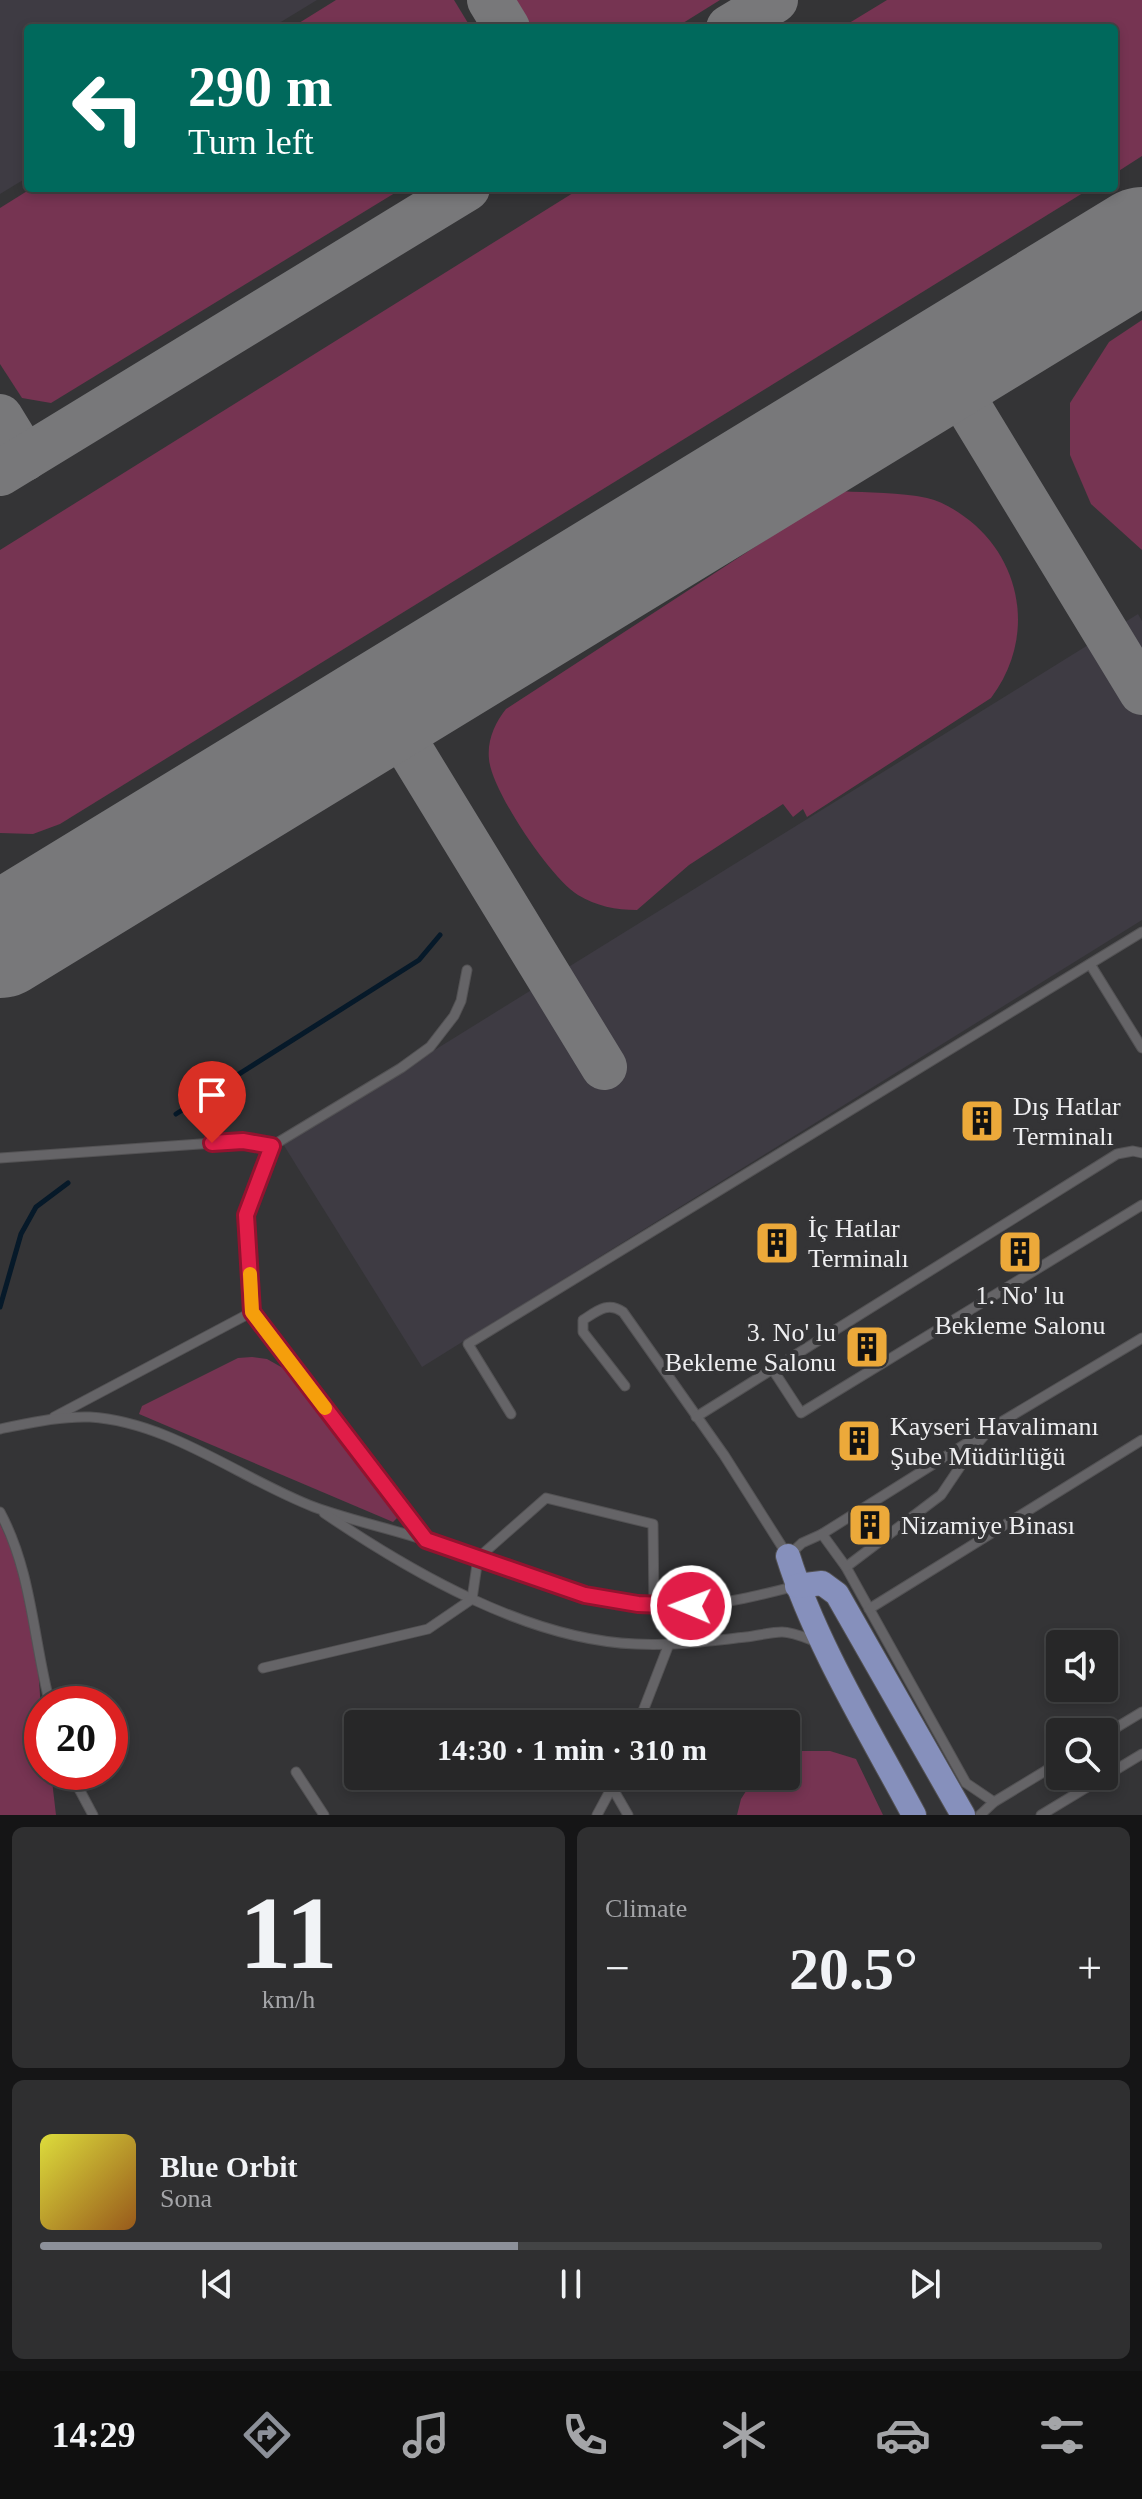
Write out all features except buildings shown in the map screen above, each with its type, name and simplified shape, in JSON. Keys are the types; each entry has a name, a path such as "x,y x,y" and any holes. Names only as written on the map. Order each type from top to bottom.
{"main road":[{"path":"788,1556 797,1586 824,1644 914,1815"},
{"path":"797,1586 822,1583 837,1594 963,1815"}],"lane":[{"path":"511,1414 468,1344 1142,932"},
{"path":"1090,964 1142,1048"},
{"path":"426,1540 252,1312 246,1215 272,1146 381,1081 430,1047 454,1016 463,993 467,970"},
{"path":"0,1158 243,1141 272,1146"},
{"path":"696,1417 1117,1154 1142,1153"},
{"path":"773,1370 801,1413 1142,1205"},
{"path":"625,1386 583,1332 583,1320 604,1307 615,1307 623,1312 724,1455 788,1556 802,1543 822,1534 1142,1338"},
{"path":"50,1419 252,1312"},
{"path":"0,1429 50,1419 89,1417 146,1429 315,1507 426,1540 585,1595 654,1605 717,1603 797,1586"},
{"path":"846,1567 935,1501 991,1428"},
{"path":"869,1609 1142,1440"},
{"path":"263,1668 428,1629 472,1599 478,1558 546,1498 653,1524 654,1605"},
{"path":"315,1507 379,1549 472,1599 587,1638 634,1644 669,1644 784,1632 824,1644"},
{"path":"0,1512 25,1571 47,1686"},
{"path":"822,1534 846,1567 966,1783 994,1802"},
{"path":"643,1710 669,1644"},
{"path":"1118,1727 1142,1712"},
{"path":"1041,1815 1142,1754"},
{"path":"980,1815 994,1802 1046,1770"},
{"path":"296,1772 324,1815"},
{"path":"80,1790 93,1815"},
{"path":"597,1815 612,1790"},
{"path":"614,1790 628,1815"}],"shaded area":[{"path":"0,0 317,0 278,24 24,24 24,179 0,194"},
{"path":"336,0 454,0 469,24 297,24"},
{"path":"499,0 720,0 681,24 517,24"},
{"path":"887,0 1142,0 1142,156 1118,171 1118,24 848,24"},
{"path":"26,192 396,192 51,403 22,398 0,364 0,208"},
{"path":"575,192 1085,192 60,824 33,834 0,833 0,550"},
{"path":"1142,320 1142,550 1091,504 1070,455 1070,403 1109,342"},
{"path":"841,491 934,500 965,517 992,543 1005,564 1018,608 1013,655 991,698 807,817 803,809 793,817 783,804 689,865 637,910 606,907 578,895 553,871 524,833 492,773 489,745 502,714"},
{"path":"1138,614 1142,621 1142,920 422,1367 283,1144"},
{"path":"238,1358 267,1359 297,1376 399,1509 398,1517 393,1522 139,1414 142,1406"},
{"path":"0,1524 23,1583 39,1677 40,1686 24,1686 24,1790 53,1790 56,1815 0,1815"},
{"path":"830,1751 856,1759 883,1815 737,1815 747,1790 800,1790 800,1752"}],"waterway":[{"path":"176,1114 419,960 440,935"},
{"path":"0,1307 21,1234 36,1207 68,1183"}],"taxiway":[{"path":"490,0 505,24"},
{"path":"736,24 775,0"},
{"path":"0,473 460,192"},
{"path":"943,365 1142,692"},
{"path":"0,417 25,458"},
{"path":"384,707 604,1067"}],"runway":[{"path":"0,941 1142,244"}],"slow traffic":[{"path":"250,1274 252,1312 325,1408"}],"place":[{"name":"Dış Hatlar Terminalı","path":"982,1121"},
{"name":"İç Hatlar Terminalı","path":"777,1243"},
{"name":"1. No' lu Bekleme Salonu","path":"1020,1252"},
{"name":"3. No' lu Bekleme Salonu","path":"867,1347"},
{"name":"Kayseri Havalimanı Şube Müdürlüğü","path":"859,1441"},
{"name":"Nizamiye Binası","path":"870,1525"}],"route":[{"path":"212,1143 243,1141 272,1146 246,1215 252,1312 426,1540 585,1595 638,1604 691,1606"}]}
